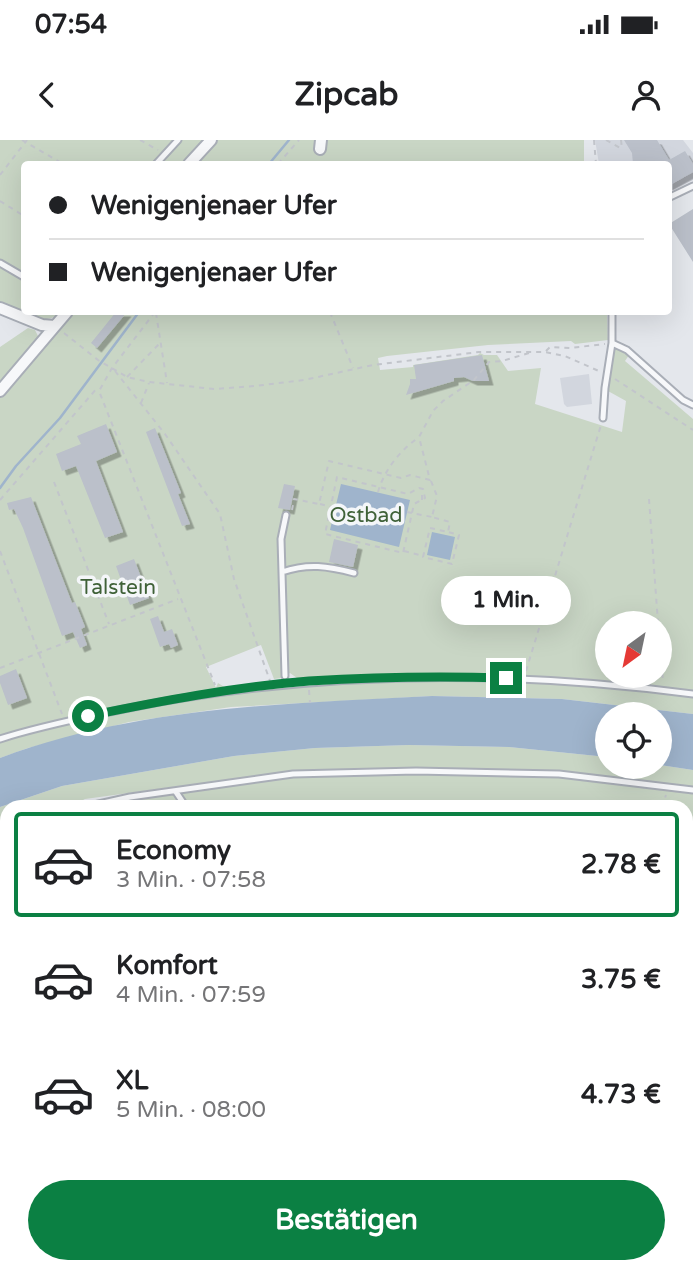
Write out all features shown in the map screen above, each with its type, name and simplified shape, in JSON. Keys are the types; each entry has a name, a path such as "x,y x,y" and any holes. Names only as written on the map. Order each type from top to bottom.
{"street":[{"path":"192,161 211,140"},
{"path":"0,308 42,325 55,326"},
{"path":"0,391 64,315"}],"lane":[{"path":"159,161 178,140"},
{"path":"672,196 693,186"},
{"path":"0,263 21,275"},
{"path":"603,418 612,343 612,315"},
{"path":"612,343 627,350 683,400 693,405"},
{"path":"285,676 281,539 286,515"},
{"path":"282,572 299,566 324,565 354,573"},
{"path":"0,739 65,721 170,700 309,681 524,678 693,694"},
{"path":"116,800 293,774 416,771 559,774 693,790"},
{"path":"176,792 181,800"}],"path":[{"path":"22,140 58,161"},
{"path":"140,140 164,155"},
{"path":"281,161 299,140"},
{"path":"594,140 596,161"},
{"path":"606,140 622,149 621,140"},
{"path":"0,175 27,141"},
{"path":"0,201 21,213"},
{"path":"0,500 100,385 154,315"},
{"path":"156,315 167,384"},
{"path":"331,315 354,369"},
{"path":"55,326 98,360 127,377 149,382 214,388 304,380 420,358 467,353 545,352 565,356 608,375 693,430"},
{"path":"127,377 161,343"},
{"path":"545,352 550,347 570,348 612,343"},
{"path":"378,492 383,474 419,437 433,411 443,401 474,380 489,362 534,352"},
{"path":"112,368 165,434 220,514 234,579 272,685"},
{"path":"141,403 149,382"},
{"path":"100,385 99,391 216,691"},
{"path":"524,678 603,418"},
{"path":"419,437 437,496 432,517"},
{"path":"319,504 329,461 401,478 410,475 430,480"},
{"path":"403,551 414,504 422,500 425,494 423,489 419,488 408,494 337,477 325,534 452,564 459,535 430,528 424,556"},
{"path":"54,482 109,625"},
{"path":"422,493 422,500"},
{"path":"286,515 290,516 294,499 335,508"},
{"path":"649,499 657,611"},
{"path":"407,512 450,522 448,534"},
{"path":"0,551 65,721"},
{"path":"0,668 179,598"},
{"path":"309,681 310,703"},
{"path":"664,800 669,786"}],"shaded area":[{"path":"595,140 683,140 693,153 693,180 672,190 672,161 598,161"},
{"path":"589,374 592,404 567,407 564,404 560,378"}],"green space":[{"path":"0,140 584,140 584,161 21,161 21,312 0,303"},
{"path":"30,315 607,315 608,340 575,344 571,341 488,345 387,356 378,358 380,370 413,367 480,353 497,355 508,371 541,368 535,404 622,432 626,401 608,391 615,349 619,348 629,355 625,361 693,419 693,691 667,688 672,688 672,611 595,611 595,680 453,674 309,679 297,678 290,673 274,679 261,645 206,667 216,688 218,683 226,688 267,681 267,688 387,680 547,682 693,696 693,714 672,712 672,702 595,703 562,699 432,696 231,707 129,722 28,748 0,758 0,347 28,328 35,330 39,338 56,317 42,320"},
{"path":"409,745 509,747 595,756 595,779 672,779 672,767 693,770 693,800 138,800 180,786 83,800 21,800 62,786 234,756 315,748"}],"water":[{"path":"341,484 410,500 399,547 330,530"},
{"path":"432,532 455,537 450,560 427,555"},
{"path":"432,696 562,699 595,703 595,756 509,747 409,745 315,748 234,756 62,786 21,800 0,800 0,758 106,728 268,705"},
{"path":"672,712 693,714 693,770 672,767"}],"building":[{"path":"624,140 657,140 669,160 685,151 693,164 693,172 672,184 672,161 633,161 632,153"},
{"path":"693,209 693,262 672,229 672,222"},
{"path":"114,315 124,315 97,348 91,343"},
{"path":"482,355 489,381 454,378 454,381 406,395 410,379 416,379 414,365"},
{"path":"106,424 117,452 96,461 123,532 105,538 76,466 62,471 56,454 81,444 77,436"},
{"path":"155,428 181,493 178,494 190,524 182,526 146,432"},
{"path":"284,484 295,486 290,510 278,508"},
{"path":"31,497 72,603 75,602 85,627 81,629 87,645 80,648 73,632 62,636 23,528 14,509 9,510 7,503"},
{"path":"334,539 358,545 353,567 329,562"},
{"path":"134,559 149,598 130,605 116,566"},
{"path":"158,616 164,632 172,629 178,645 171,648 169,644 160,647 150,619"},
{"path":"16,669 27,698 8,705 0,676"}],"waterway":[{"path":"272,161 289,140"},
{"path":"0,488 16,466 60,418 137,315"}],"route":[{"path":"88,716 218,692 309,681 506,678"}],"park label":[{"name":"Ostbad","path":"366,515"},
{"name":"Talstein","path":"118,587"}]}
